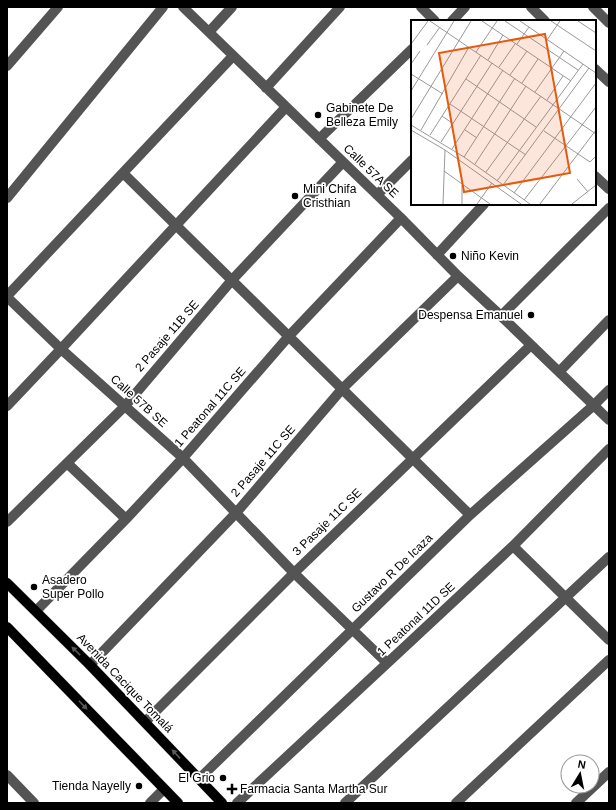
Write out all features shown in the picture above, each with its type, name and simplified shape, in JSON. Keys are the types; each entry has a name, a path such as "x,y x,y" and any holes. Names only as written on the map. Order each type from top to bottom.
{"main road":[{"name":"Avenida Cacique Tomalá","path":"7,583 146,722 222,803"},
{"path":"7,627 178,803"}],"street":[{"path":"7,66 58,7"},
{"path":"7,198 162,7"},
{"name":"Calle 57A SE","path":"183,7 401,218 458,276 609,420"},
{"path":"209,32 232,7"},
{"path":"266,88 340,7"},
{"path":"421,7 434,20"},
{"path":"453,20 465,7"},
{"path":"531,7 544,20"},
{"path":"593,7 609,23"},
{"path":"319,139 411,50"},
{"path":"7,296 233,56"},
{"path":"596,70 609,82"},
{"path":"7,406 286,107"},
{"path":"377,195 411,161"},
{"name":"2 Pasaje 11B SE","path":"7,522 125,406 232,280 343,162"},
{"path":"123,173 470,515"},
{"path":"596,177 609,189"},
{"path":"437,255 483,205"},
{"path":"501,316 609,208"},
{"name":"1 Peatonal 11C SE","path":"36,611 183,458 289,336 401,218"},
{"name":"2 Pasaje 11C SE","path":"90,665 236,513 342,389 458,276"},
{"name":"Calle 57B SE","path":"7,296 61,349 183,458 294,573 387,663"},
{"path":"559,372 609,320"},
{"name":"3 Pasaje 11C SE","path":"146,722 294,573 531,345"},
{"name":"Gustavo R De Icaza","path":"199,779 470,515 609,390"},
{"name":"1 Peatonal 11D SE","path":"237,803 513,546 609,449"},
{"path":"67,463 126,519"},
{"path":"513,546 609,640"},
{"path":"345,803 609,557"},
{"path":"456,803 609,660"},
{"path":"576,803 609,772"},
{"path":"7,775 34,803"},
{"path":"150,803 164,789"}],"place":[{"name":"Gabinete De Belleza Emily","path":"318,115"},
{"name":"Mini Chifa Cristhian","path":"295,196"},
{"name":"Niño Kevin","path":"453,256"},
{"name":"Despensa Emanuel","path":"531,315"},
{"name":"Asadero Super Pollo","path":"34,587"},
{"name":"El Grio","path":"223,778"},
{"name":"Tienda Nayelly","path":"139,786"},
{"name":"Farmacia Santa Martha Sur","path":"232,789"}]}
